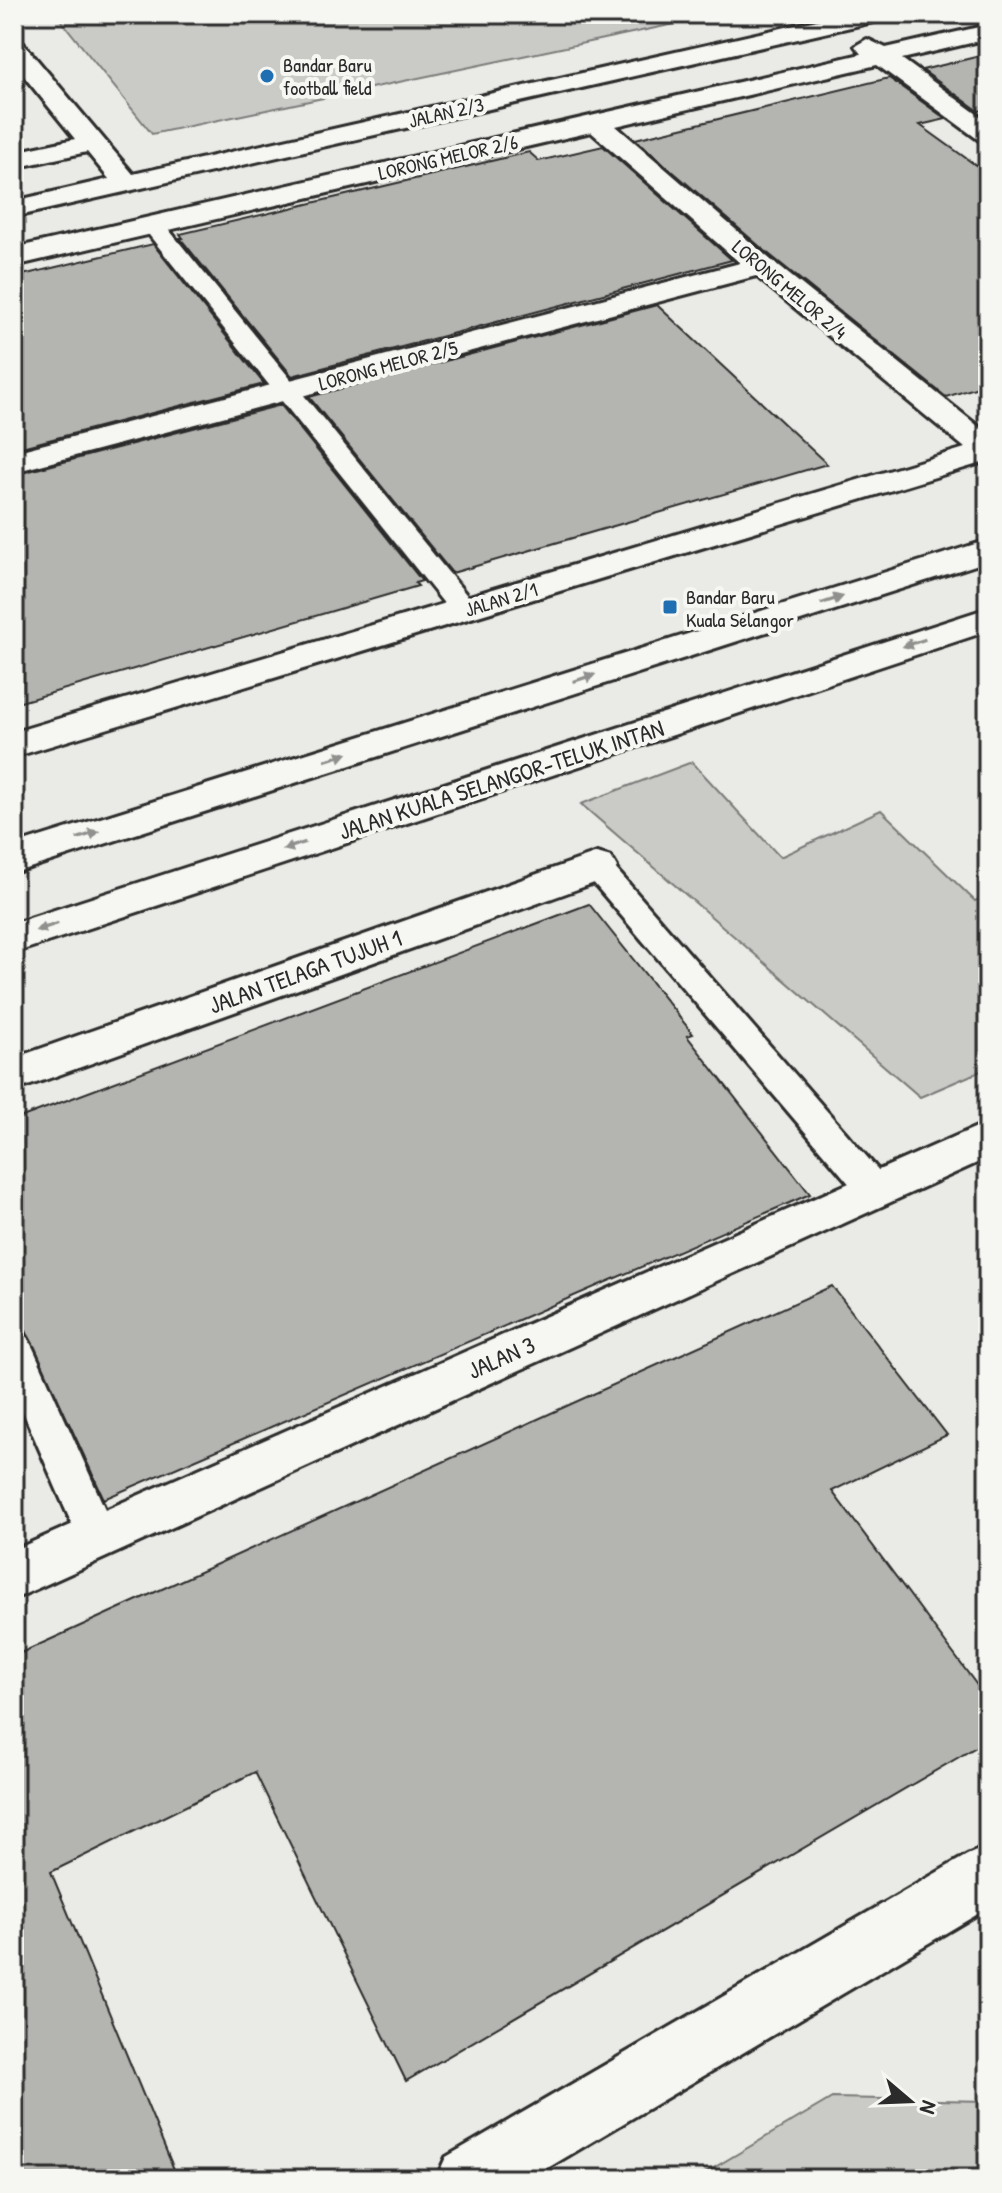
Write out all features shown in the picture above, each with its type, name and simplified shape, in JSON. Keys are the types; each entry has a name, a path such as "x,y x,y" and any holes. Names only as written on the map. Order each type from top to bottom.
{"main road":[{"path":"783,14 806,30"},
{"name":"JALAN 2/3","path":"14,209 877,14"},
{"path":"835,24 988,134"},
{"name":"LORONG MELOR 2/6","path":"14,257 988,32"},
{"path":"14,48 127,184"},
{"name":"LORONG MELOR 2/4","path":"597,123 761,266 988,450"},
{"path":"14,160 93,143"},
{"name":"LORONG MELOR 2/5","path":"14,462 761,266"},
{"name":"JALAN 2/1","path":"14,745 988,450"},
{"path":"14,859 988,550"},
{"name":"JALAN KUALA SELANGOR-TELUK INTAN","path":"14,938 988,619"},
{"name":"JALAN TELAGA TUJUH 1","path":"14,1075 597,867"},
{"name":"JALAN 3","path":"14,1575 988,1139"},
{"path":"468,2179 988,1875"}],"lane":[{"path":"153,225 464,610"},
{"path":"597,867 875,1190"},
{"path":"14,1348 97,1536"}],"shaded area":[{"name":"Bandar Baru football field","path":"56,14 697,14 703,18 152,134"},
{"path":"692,762 780,857 881,810 975,901 988,895 988,1068 920,1097 581,804"},
{"path":"832,2098 988,2101 988,2179 695,2179"}],"building":[{"path":"988,54 988,109 979,111 922,70"},
{"path":"889,78 946,119 920,125 988,174 988,384 946,397 765,251 635,139"},
{"path":"603,146 732,260 292,376 180,238 183,238 180,234 529,152 539,161"},
{"path":"153,244 264,384 14,449 14,277"},
{"path":"657,305 827,464 452,573 309,397"},
{"path":"281,405 422,581 415,583 418,586 14,704 14,475"},
{"path":"589,904 693,1034 687,1036 810,1194 104,1499 14,1305 14,1120"},
{"path":"832,1286 947,1435 832,1491 988,1700 988,1740 406,2081 255,1772 51,1872 178,2179 14,2179 14,1656"}],"place":[{"name":"Bandar Baru football field","path":"267,76"},
{"name":"Bandar Baru Kuala Selangor","path":"670,607"}]}
